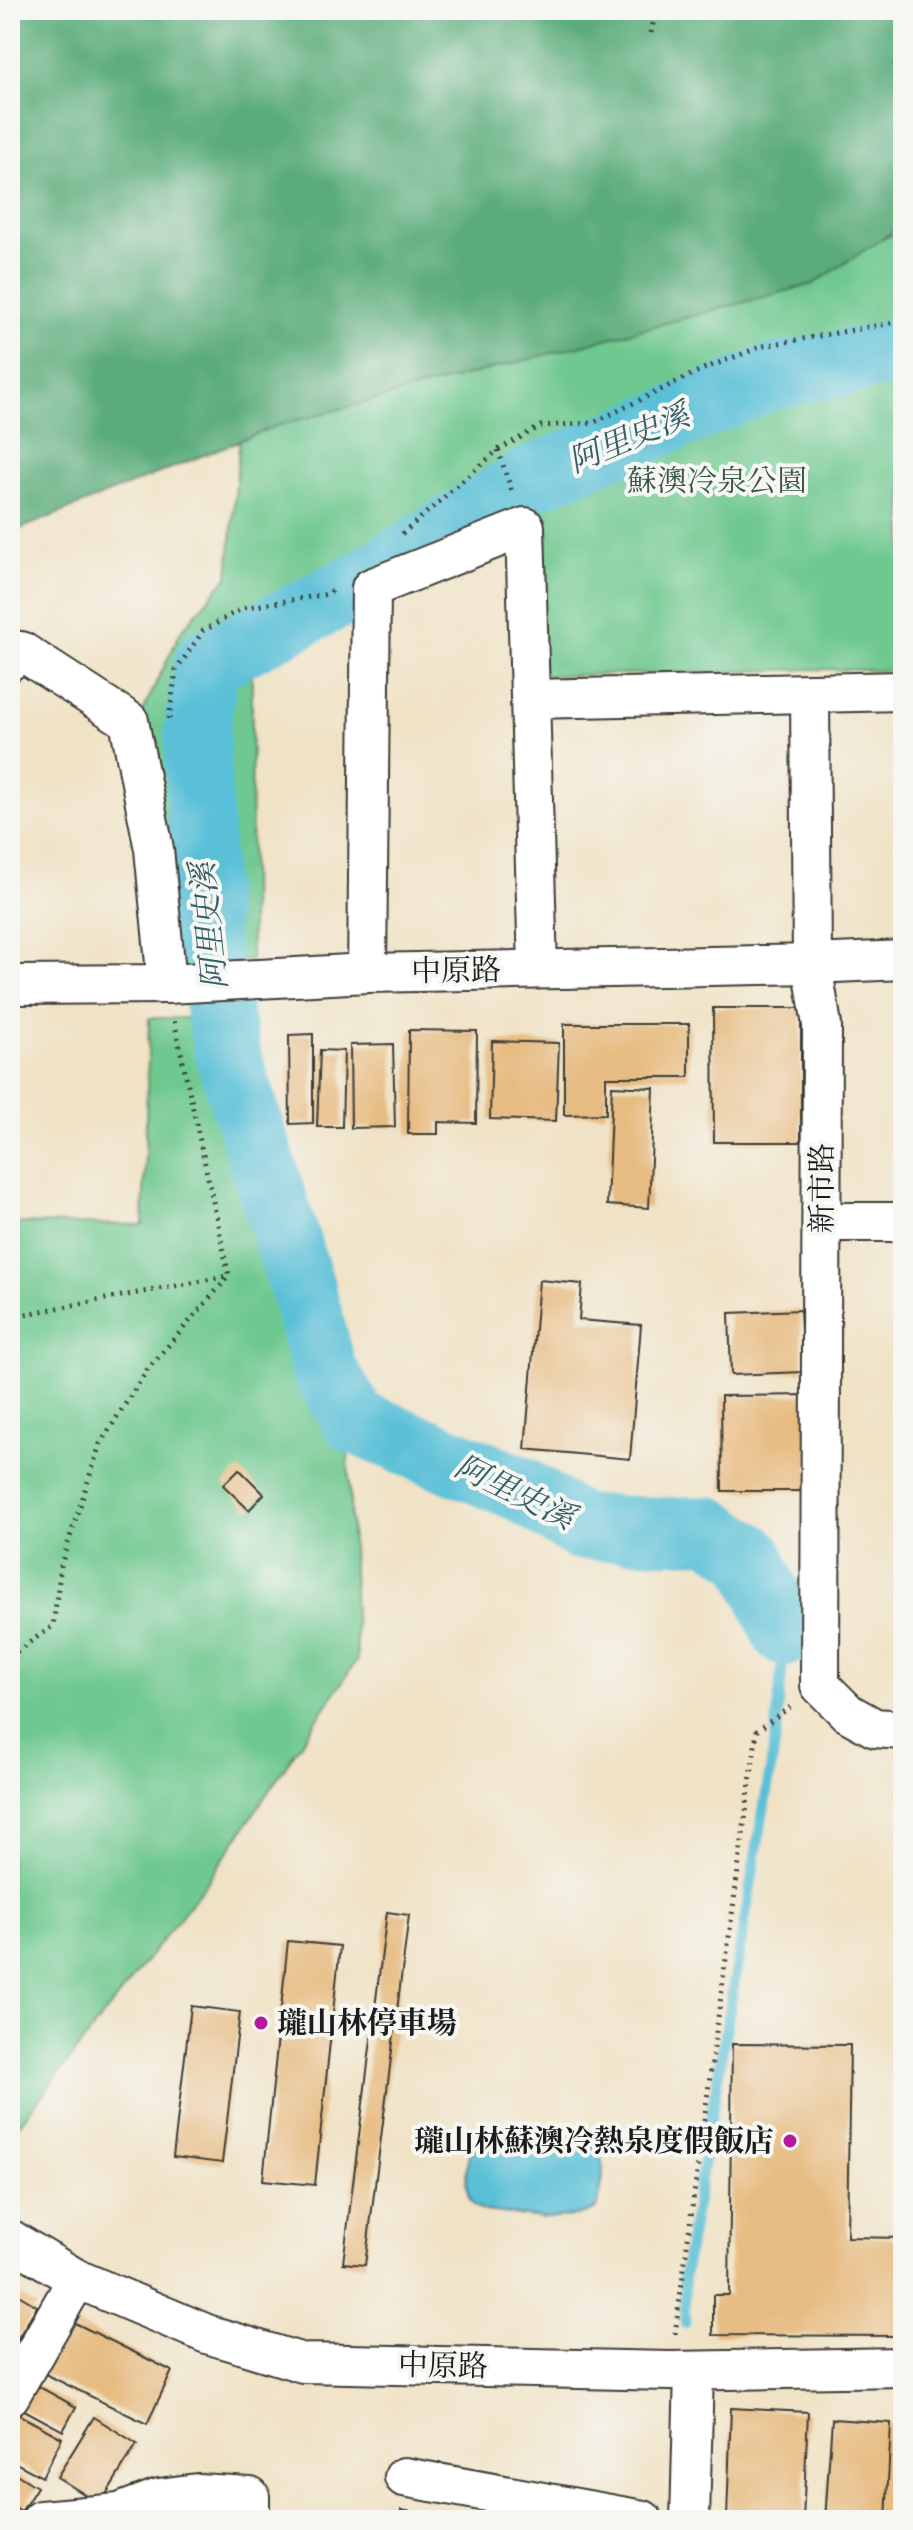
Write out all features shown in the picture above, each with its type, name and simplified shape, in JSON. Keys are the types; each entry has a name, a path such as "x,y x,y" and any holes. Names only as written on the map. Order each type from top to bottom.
{"street":[{"path":"367,973 371,588 525,527 538,969"},
{"path":"10,661 21,651 129,721 154,849 167,984"},
{"path":"531,699 903,691"},
{"name":"新市路","path":"810,693 812,964 822,1025 820,1685"},
{"name":"中原路","path":"10,985 167,984 367,973 903,960"},
{"path":"823,1222 903,1222"},
{"path":"820,1685 848,1713 861,1721 875,1728 903,1730"},
{"name":"中原路","path":"10,2239 77,2279 207,2334 303,2363 682,2371 903,2367"},
{"path":"10,2396 77,2279"},
{"path":"682,2371 690,2520"},
{"path":"404,2477 643,2520"},
{"path":"10,2517 40,2520 119,2513 159,2498 197,2493 250,2508"}],"path":[{"path":"526,10 655,15 743,10"},
{"path":"651,33 655,15"},
{"path":"894,66 903,57"},
{"path":"397,538 498,450 541,426 593,423 703,369 763,346 903,321"},
{"path":"498,450 514,497"},
{"path":"169,729 176,670 203,631 243,608 328,594 339,586"},
{"path":"167,984 229,1276"},
{"path":"10,1317 229,1276"},
{"path":"10,1656 53,1626 61,1565 100,1444 147,1370 229,1276"},
{"path":"682,2371 757,1731 820,1685"}],"green space":[{"path":"10,10 903,10 903,225 813,284 276,426 10,533"},
{"name":"蘇澳冷泉公園","path":"903,232 903,671 822,669 543,676 539,537 377,606 252,651 251,960 169,966 139,719 181,631 228,576 241,423"},
{"path":"149,1018 200,1018 305,1370 347,1433 357,1660 209,1880 10,2136 10,1223 143,1225"}],"water":[{"path":"506,2129 569,2135 585,2139 596,2148 602,2161 602,2181 596,2209 556,2218 485,2211 475,2206 470,2199 467,2182 470,2152 483,2134"}],"building":[{"path":"713,1008 801,1008 801,1142 714,1142"},
{"path":"564,1024 689,1024 689,1077 606,1077 606,1114 564,1115"},
{"path":"409,1030 477,1031 476,1123 438,1122 438,1134 408,1134"},
{"path":"313,1034 313,1123 290,1124 289,1035"},
{"path":"492,1041 559,1043 556,1121 490,1119"},
{"path":"393,1044 395,1127 351,1128 350,1045"},
{"path":"320,1050 344,1051 342,1127 317,1127"},
{"path":"612,1086 654,1088 649,1208 607,1205"},
{"path":"539,1280 582,1284 579,1320 641,1325 630,1459 525,1449"},
{"path":"800,1310 803,1372 731,1375 729,1313"},
{"path":"808,1395 809,1491 722,1491 721,1396"},
{"path":"239,1469 264,1494 249,1510 223,1485"},
{"path":"387,1912 409,1915 365,2265 343,2263"},
{"path":"288,1941 340,1946 315,2185 263,2180"},
{"path":"191,2006 240,2012 222,2163 173,2157"},
{"name":"瓏山林蘇澳冷熱泉度假飯店","path":"732,2044 850,2045 847,2237 903,2238 903,2336 713,2335 713,2295 729,2295"},
{"path":"10,2290 37,2306 10,2352"},
{"path":"65,2318 172,2371 147,2424 39,2371"},
{"path":"29,2381 76,2407 63,2431 15,2405"},
{"path":"731,2408 808,2412 803,2520 727,2518"},
{"path":"10,2410 62,2438 42,2477 10,2460"},
{"path":"94,2417 137,2444 100,2504 57,2477"},
{"path":"832,2419 891,2423 886,2520 825,2520"},
{"path":"10,2470 37,2487 21,2512 10,2505"},
{"path":"401,2510 447,2518 447,2520 399,2520"}],"waterway":[{"name":"阿里史溪","path":"785,1633 751,1556 709,1529 580,1527 521,1489 356,1422 324,1370 302,1287 228,1054 204,943 197,729 207,662 365,582 529,480 769,378 903,351"},
{"path":"685,2323 684,2275 775,1743 785,1633"}],"place":[{"name":"瓏山林停車場","path":"261,2023"},
{"name":"瓏山林蘇澳冷熱泉度假飯店","path":"790,2141"}]}
